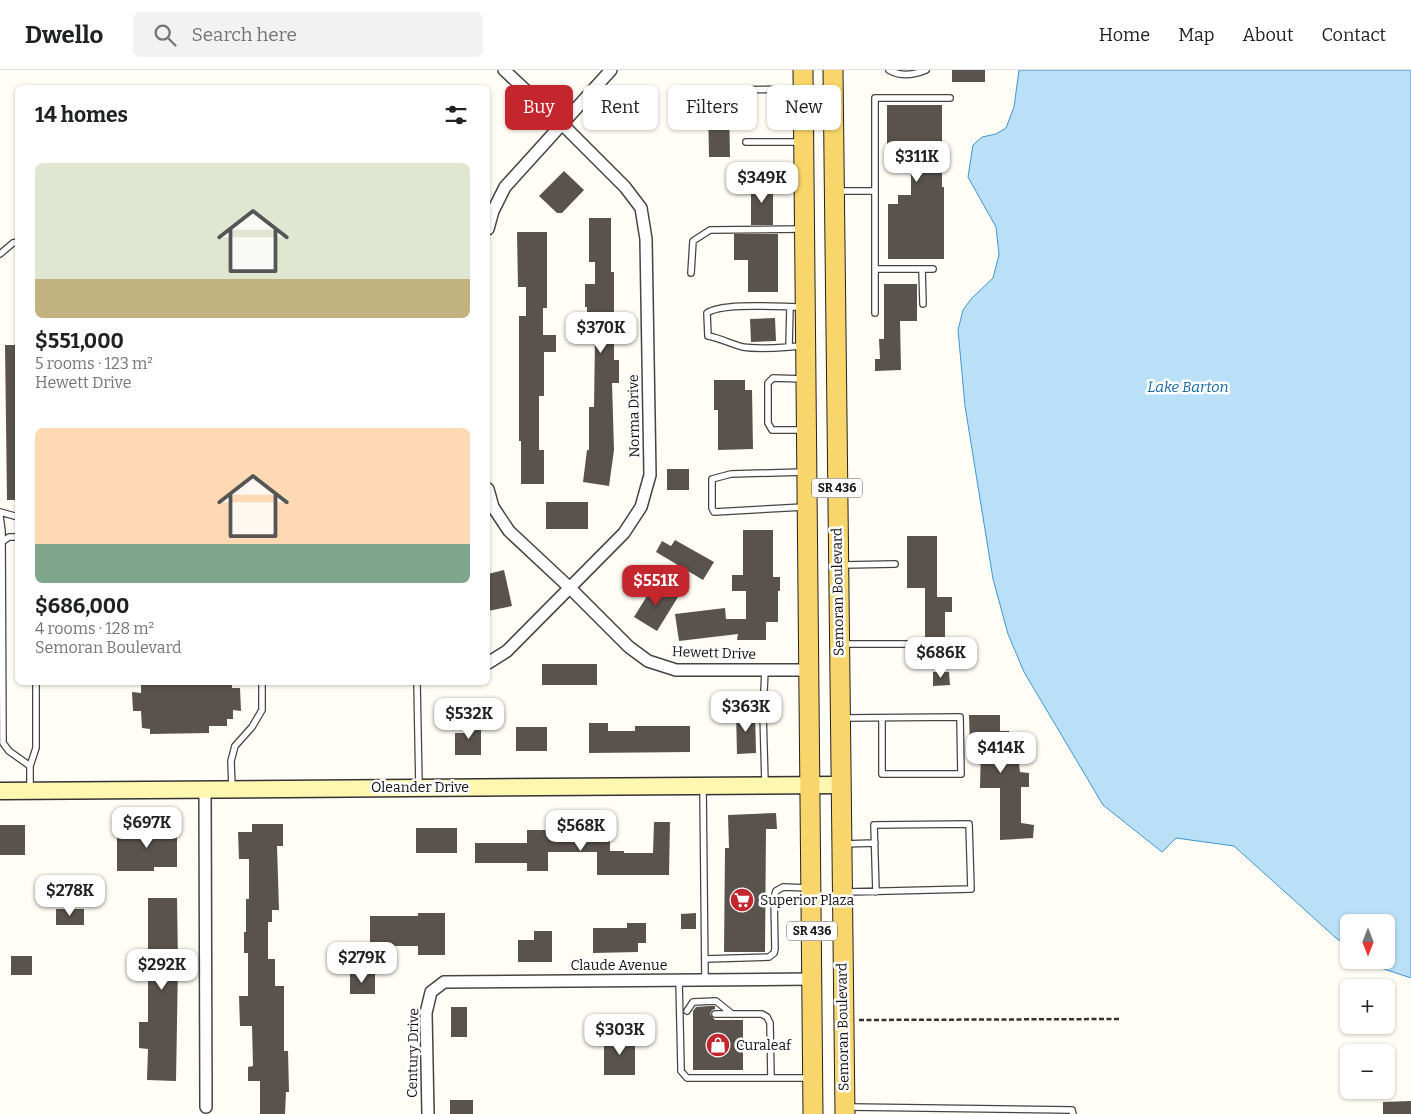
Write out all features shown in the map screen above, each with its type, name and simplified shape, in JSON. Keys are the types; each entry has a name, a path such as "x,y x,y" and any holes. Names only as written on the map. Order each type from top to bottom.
{"main road":[{"name":"SR 436","path":"803,70 803,85"},
{"name":"Semoran Boulevard","path":"832,73 842,1020 845,1110"},
{"name":"SR 436","path":"803,130 804,228 797,307 797,346 806,379 813,1114"}],"street":[{"name":"Norma Drive","path":"504,70 520,85"},
{"path":"573,114 611,70"},
{"path":"490,222 505,187 558,130"},
{"name":"Norma Drive","path":"490,661 507,651 624,533 641,507 650,475 646,239 641,208 626,187 568,130"},
{"name":"Hewett Drive","path":"490,496 493,507 509,531 629,647 648,661 676,670 809,670"},
{"name":"Oleander Drive","path":"0,790 419,786 840,785"},
{"path":"205,789 206,1107"},
{"name":"Claude Avenue","path":"430,992 444,982 812,979"},
{"name":"Century Drive","path":"428,1114 426,1013 430,992"}],"lane":[{"path":"890,70 902,74 910,74 926,70"},
{"path":"876,313 875,98 950,98"},
{"path":"746,142 803,142"},
{"path":"834,191 875,191"},
{"path":"691,273 693,241 710,230 804,228"},
{"path":"0,254 15,242"},
{"path":"875,269 933,269"},
{"path":"922,269 923,304"},
{"path":"797,307 749,306 712,310 707,314 708,336 753,348 797,346"},
{"path":"806,379 773,378 768,383 768,423 772,430 806,430"},
{"path":"807,472 731,474 712,479 712,508 714,512 807,506"},
{"path":"15,516 0,514 2,542 3,744 9,751 30,766"},
{"path":"2,542 9,537 15,537"},
{"path":"838,565 895,564"},
{"path":"839,644 970,644"},
{"path":"765,670 765,785"},
{"path":"30,790 30,766 36,748 36,685"},
{"path":"232,789 231,761 235,746 252,727 262,710 262,685"},
{"path":"418,685 419,786"},
{"path":"840,718 960,718 961,774 882,774 882,719"},
{"path":"702,785 705,980"},
{"path":"841,892 876,892 971,889 969,824 874,825 876,892"},
{"path":"841,844 875,843"},
{"path":"705,958 769,957 776,949 774,898 776,891 783,887 811,888"},
{"path":"679,980 686,1012 681,1071 687,1078 813,1078"},
{"path":"686,1012 693,1002 716,1001 732,1014"},
{"path":"715,1014 762,1014 767,1017 770,1023 771,1078"},
{"path":"845,1110 1072,1110 1073,1114"}],"path":[{"path":"842,1020 1121,1019"}],"water":[{"name":"Lake Barton","path":"1019,70 1411,70 1411,978 1384,969 1395,969 1395,914 1340,914 1340,941 1234,846 1176,838 1162,852 1103,805 1024,672 1008,634 993,579 965,406 958,330 963,310 971,299 993,278 999,255 996,227 968,177 973,145 982,137 996,134 1006,128 1014,107"}],"building":[{"path":"952,70 985,70 985,82 952,82"},
{"path":"887,105 942,105 944,259 888,259 888,204 898,204 898,195 911,195 911,166 900,166 900,157 887,157"},
{"path":"708,130 729,130 730,157 709,157"},
{"path":"564,171 584,190 562,213 557,213 539,196"},
{"path":"751,183 773,183 773,225 751,225"},
{"path":"589,218 611,218 611,272 614,272 614,360 619,360 619,383 612,383 614,450 609,486 583,482 587,450 589,450 589,407 594,407 595,339 587,339 587,307 585,307 585,284 595,284 595,262 589,262"},
{"path":"517,232 547,232 547,308 543,308 543,335 556,335 556,352 544,352 544,396 539,396 539,450 544,450 544,484 521,484 519,316 526,316 526,287 518,287"},
{"path":"734,234 778,234 778,292 748,292 748,260 734,260"},
{"path":"884,284 917,284 917,321 900,321 901,370 875,371 875,359 880,359 879,339 884,339"},
{"path":"775,318 776,341 751,342 750,319"},
{"path":"5,345 15,345 15,500 7,500"},
{"path":"714,380 745,380 745,390 752,390 753,449 718,450 718,410 714,410"},
{"path":"667,469 689,469 689,490 667,490"},
{"path":"546,502 588,502 588,529 546,529"},
{"path":"743,530 773,530 773,577 780,577 778,622 766,622 766,640 737,640 738,634 679,641 675,614 725,608 726,619 746,619 746,591 732,591 732,575 743,575"},
{"path":"907,536 937,536 937,597 952,597 952,612 945,612 945,638 925,638 925,588 907,588"},
{"path":"675,540 714,562 703,580 656,552 662,541 671,546"},
{"path":"504,570 512,606 490,611 490,574"},
{"path":"655,583 678,597 657,631 634,617"},
{"path":"542,664 597,664 597,685 542,685"},
{"path":"933,672 949,672 950,685 933,686"},
{"path":"141,685 232,685 232,688 240,688 241,711 233,710 233,719 227,719 227,726 209,726 209,733 150,734 150,729 142,728 141,711 133,711 132,692 141,693"},
{"path":"736,712 755,712 756,753 737,754"},
{"path":"969,715 1000,715 1000,731 1009,731 1011,755 1018,755 1020,772 1029,773 1029,787 1021,787 1021,823 1034,825 1033,838 1000,840 1000,788 980,788 981,746 970,747"},
{"path":"465,722 481,722 481,755 455,755 455,733 465,733"},
{"path":"589,723 608,723 608,731 635,731 635,726 690,726 690,752 589,753"},
{"path":"516,727 547,727 547,751 516,751"},
{"path":"776,813 777,829 766,829 765,952 724,952 725,848 729,848 728,815"},
{"path":"654,822 670,822 669,875 597,875 597,852 548,852 548,871 527,871 527,863 475,863 475,843 527,843 527,830 558,830 558,826 578,826 578,835 610,835 610,851 653,853"},
{"path":"252,824 283,824 283,846 277,846 279,910 272,910 272,922 268,922 268,959 275,959 275,986 284,986 284,1051 288,1051 289,1092 286,1092 285,1114 260,1114 260,1081 248,1081 248,1067 253,1066 252,1026 240,1026 239,996 248,996 248,953 244,953 244,932 246,932 246,899 249,899 249,859 239,859 238,832 252,832"},
{"path":"0,825 25,825 25,855 0,855"},
{"path":"159,828 177,828 177,867 154,867 154,871 117,871 117,830 159,830"},
{"path":"416,828 457,828 457,853 416,853"},
{"path":"148,898 177,898 176,1081 147,1080 148,1049 139,1048 139,1022 148,1022"},
{"path":"56,909 84,909 84,925 56,925"},
{"path":"418,913 445,913 445,955 418,955 418,946 370,946 370,916 418,916"},
{"path":"696,913 696,929 681,929 681,914"},
{"path":"627,923 646,923 646,943 638,943 638,952 593,953 593,928 627,928"},
{"path":"534,931 552,931 552,962 518,962 518,940 534,940"},
{"path":"11,956 32,956 32,975 11,975"},
{"path":"350,974 375,974 375,994 350,994"},
{"name":"Curaleaf","path":"715,1006 715,1009 710,1014 715,1020 743,1020 743,1070 693,1070 693,1011 696,1007"},
{"path":"451,1007 467,1007 467,1037 451,1037"},
{"path":"604,1037 635,1037 635,1075 604,1075"},
{"path":"450,1100 473,1100 473,1114 450,1114"},
{"path":"1411,1101 1411,1114 1383,1114 1383,1102"}],"place":[{"name":"Superior Plaza","path":"742,900"},
{"name":"Curaleaf","path":"718,1045"}]}
